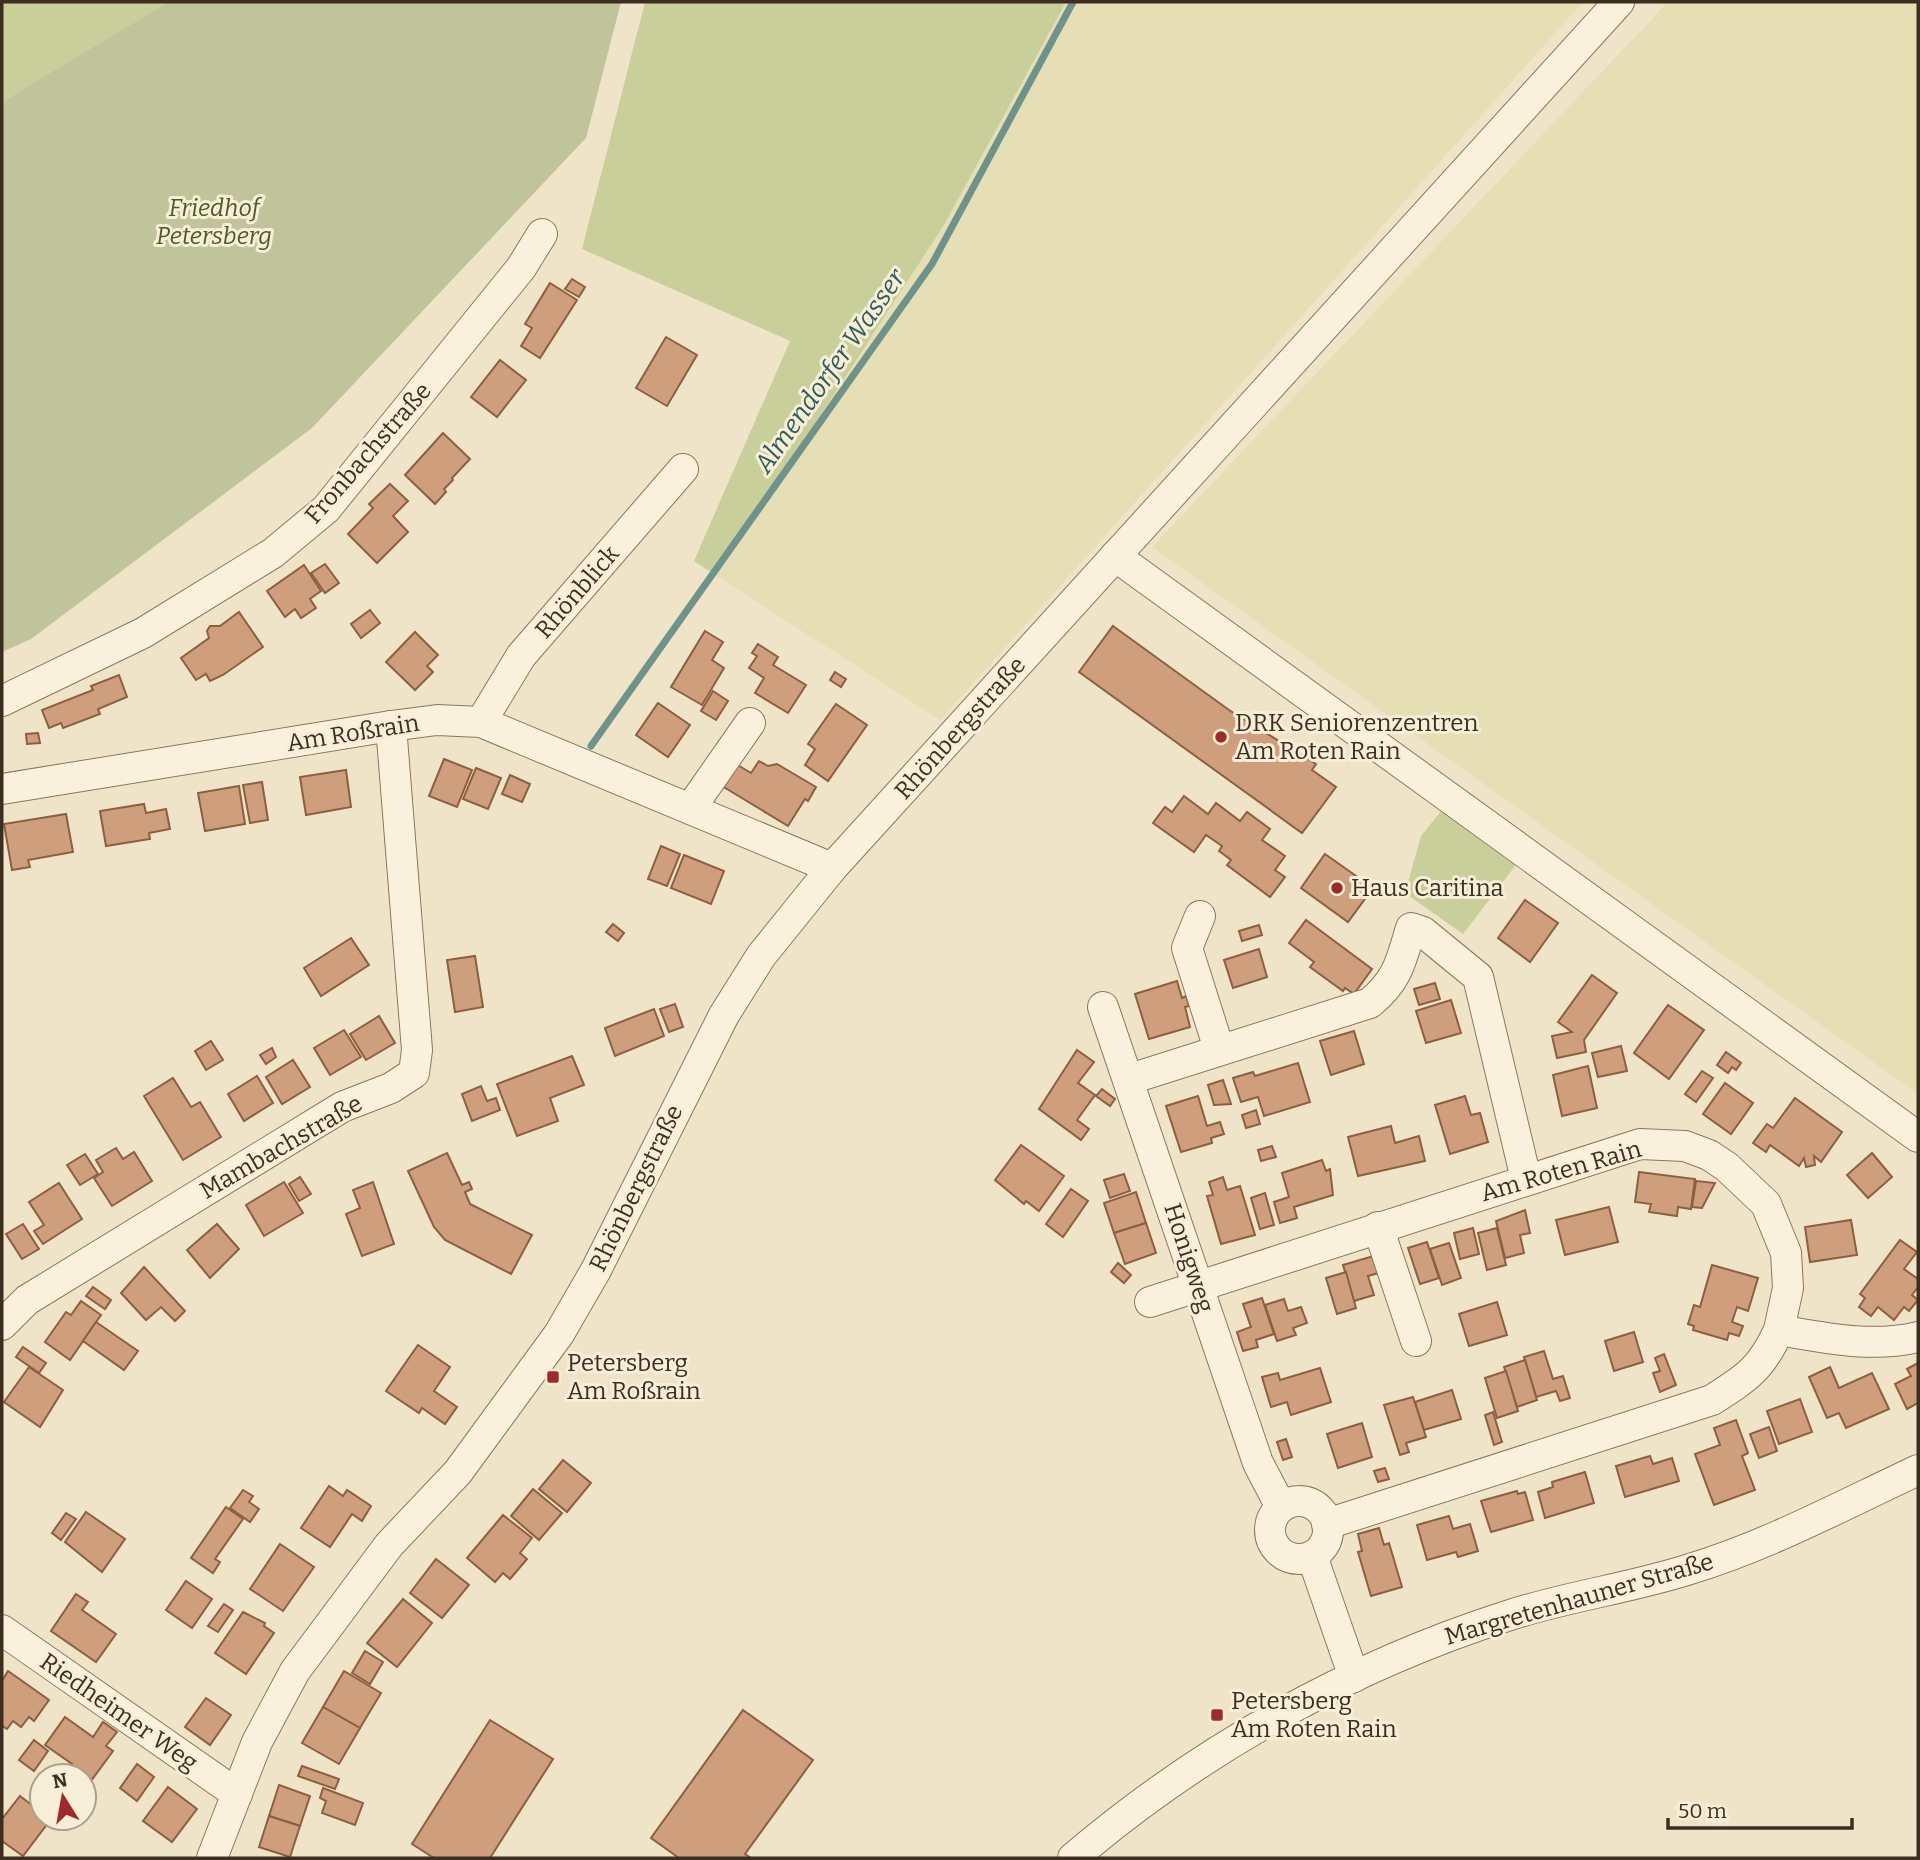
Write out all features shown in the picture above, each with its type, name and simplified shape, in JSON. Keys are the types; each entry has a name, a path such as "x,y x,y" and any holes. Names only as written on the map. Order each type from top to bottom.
{"street":[{"name":"Rhönbergstraße","path":"212,1858 277,1702 316,1640 389,1545 458,1472 559,1334 596,1270 723,1014 761,956 832,869 1619,2"},
{"name":"Fronbachstraße","path":"2,701 143,633 273,553 326,509 522,268 542,234"},
{"name":"Rhönblick","path":"481,722 521,656 683,470"},
{"path":"1115,556 1918,1137"},
{"name":"Am Roßrain","path":"2,789 391,726 437,720 481,722 832,869"},
{"path":"690,809 750,723"},
{"name":"Mambachstraße","path":"2,1325 27,1300 330,1114 391,1088 414,1073 417,1051 391,726"},
{"path":"1200,916 1187,948 1219,1049"},
{"path":"1130,1079 1370,1003 1388,988 1397,972 1411,928 1423,932 1478,977 1526,1179"},
{"name":"Honigweg","path":"1103,1007 1130,1079 1258,1463 1281,1507"},
{"name":"Am Roten Rain","path":"1150,1302 1640,1144 1685,1146 1709,1155 1727,1167 1766,1204 1786,1253 1788,1288 1779,1329 1765,1359 1744,1379 1712,1400 1327,1524"},
{"path":"1378,1227 1416,1341"},
{"path":"1779,1329 1869,1342 1897,1342 1918,1337"},
{"name":"Margretenhauner Straße","path":"1075,1858 1139,1805 1232,1741 1354,1677 1418,1648 1514,1614 1690,1569 1766,1541 1918,1470"},
{"path":"1303,1501 1314,1505 1327,1524 1325,1543 1312,1556 1288,1558 1278,1551 1271,1540 1269,1528 1281,1507 1303,1501"},
{"path":"1312,1556 1354,1677"},
{"name":"Riedheimer Weg","path":"2,1630 237,1794"}],"shaded area":[{"path":"1066,2 1583,2 940,720 712,573 783,473 944,225"},
{"path":"1668,2 1918,2 1918,1094 1152,547"}],"green space":[{"path":"2,2 175,2 2,102"},
{"name":"Friedhof Petersberg","path":"169,2 621,2 586,138 312,428 31,639 2,652 2,102"},
{"path":"645,2 1066,2 944,225 783,473 712,573 694,561 790,341 582,249"},
{"path":"1446,805 1522,857 1463,934 1405,893 1421,836"}],"building":[{"path":"572,279 585,287 579,297 565,289"},
{"path":"550,283 577,300 540,358 521,346 532,328 525,324"},
{"path":"666,337 697,355 667,406 636,388"},
{"path":"500,360 526,380 497,417 471,397"},
{"path":"443,433 470,459 452,478 444,489 446,492 435,504 405,475"},
{"path":"390,484 408,501 393,516 408,532 377,563 348,534 373,508 369,504"},
{"path":"325,564 339,583 325,593 311,573"},
{"path":"304,565 321,591 310,599 316,608 301,618 295,609 285,617 267,591"},
{"path":"370,610 380,623 361,638 351,624"},
{"path":"239,612 263,647 223,675 210,681 206,674 196,680 181,658 209,638 207,631 210,626 220,626"},
{"name":"DRK Seniorenzentren Am Roten Rain","path":"1113,626 1229,710 1316,764 1312,770 1336,787 1302,833 1079,672"},
{"path":"705,631 723,642 712,660 724,668 702,705 671,687"},
{"path":"415,632 438,655 427,666 433,672 415,690 386,662"},
{"path":"758,644 778,657 773,665 806,685 788,713 755,693 764,678 749,668 757,656 752,653"},
{"path":"835,672 846,679 841,687 830,680"},
{"path":"119,675 127,697 98,709 100,714 63,728 61,723 49,728 42,710 93,690 91,686"},
{"path":"713,691 728,701 716,720 701,711"},
{"path":"658,703 690,725 668,757 636,735"},
{"path":"836,704 867,725 828,781 805,765 815,749 808,744"},
{"path":"38,733 40,743 27,744 26,734"},
{"path":"444,759 472,770 457,807 429,796"},
{"path":"759,761 768,766 777,764 816,787 788,826 722,786 736,764 751,773"},
{"path":"476,768 501,778 488,809 463,799"},
{"path":"346,770 351,807 306,815 300,777"},
{"path":"510,775 530,784 522,802 502,794"},
{"path":"262,782 268,820 250,823 243,785"},
{"path":"239,786 245,824 205,831 198,793"},
{"path":"1184,796 1208,814 1216,803 1240,821 1247,812 1270,829 1262,840 1285,856 1275,870 1285,877 1270,897 1227,865 1231,860 1219,851 1222,846 1206,835 1194,852 1153,823 1165,807 1172,812"},
{"path":"144,804 146,813 166,809 170,829 149,833 150,839 106,846 100,811"},
{"path":"66,814 73,852 28,860 30,867 12,870 4,824"},
{"path":"661,846 680,854 667,886 648,879"},
{"name":"Haus Caritina","path":"1325,854 1373,888 1348,922 1301,888"},
{"path":"684,855 724,871 711,904 671,888"},
{"path":"1525,900 1558,923 1530,962 1498,938"},
{"path":"1306,920 1372,969 1354,994 1345,988 1343,991 1310,967 1314,962 1289,943"},
{"path":"613,924 624,933 618,941 606,932"},
{"path":"1259,925 1262,935 1242,941 1239,931"},
{"path":"351,938 369,965 321,996 304,968"},
{"path":"1259,949 1267,977 1233,988 1224,960"},
{"path":"475,956 483,1007 455,1012 447,960"},
{"path":"1592,975 1617,993 1584,1040 1586,1052 1557,1058 1552,1036 1572,1032 1558,1022"},
{"path":"1177,981 1182,998 1186,996 1189,1006 1185,1007 1190,1027 1149,1039 1135,994"},
{"path":"1435,983 1440,999 1419,1005 1414,989"},
{"path":"1451,1000 1461,1033 1426,1043 1416,1011"},
{"path":"675,1004 683,1027 669,1032 660,1009"},
{"path":"1668,1005 1704,1030 1669,1079 1634,1053"},
{"path":"654,1009 664,1036 615,1056 605,1028"},
{"path":"379,1016 395,1043 366,1060 350,1034"},
{"path":"344,1030 361,1057 330,1075 314,1048"},
{"path":"1354,1031 1364,1064 1331,1075 1320,1041"},
{"path":"211,1041 223,1060 206,1070 195,1051"},
{"path":"1621,1046 1627,1071 1598,1077 1592,1053"},
{"path":"272,1048 276,1057 266,1064 260,1055"},
{"path":"1077,1050 1094,1062 1078,1083 1095,1095 1077,1120 1089,1129 1081,1140 1039,1109"},
{"path":"1726,1052 1741,1063 1736,1070 1732,1067 1728,1073 1717,1065"},
{"path":"572,1056 584,1085 550,1098 558,1121 517,1136 497,1084"},
{"path":"293,1060 310,1087 282,1104 266,1077"},
{"path":"1298,1063 1310,1102 1264,1116 1258,1097 1241,1102 1233,1078 1253,1072 1255,1076"},
{"path":"1588,1066 1597,1108 1562,1116 1553,1075"},
{"path":"1702,1071 1713,1078 1696,1102 1685,1094"},
{"path":"257,1076 273,1103 244,1121 228,1094"},
{"path":"173,1078 191,1107 200,1102 221,1137 183,1160 144,1096"},
{"path":"1223,1080 1231,1104 1214,1105 1208,1085"},
{"path":"1725,1083 1753,1103 1731,1134 1703,1114"},
{"path":"481,1086 487,1101 496,1098 500,1110 472,1121 462,1094"},
{"path":"1102,1089 1115,1099 1110,1106 1096,1096"},
{"path":"1198,1096 1207,1126 1220,1122 1224,1134 1211,1138 1212,1143 1181,1152 1166,1106"},
{"path":"1465,1096 1471,1115 1480,1113 1488,1142 1450,1154 1435,1105"},
{"path":"1795,1098 1842,1132 1821,1162 1814,1156 1815,1165 1806,1167 1804,1158 1799,1166 1770,1145 1766,1152 1753,1143 1767,1124 1773,1128"},
{"path":"1256,1110 1260,1124 1246,1128 1242,1115"},
{"path":"1391,1126 1395,1143 1419,1136 1425,1161 1358,1176 1348,1137"},
{"path":"1021,1145 1064,1176 1039,1211 1026,1201 1024,1204 995,1180"},
{"path":"1272,1146 1276,1157 1261,1161 1258,1150"},
{"path":"116,1148 123,1159 134,1152 152,1181 112,1206 94,1178 103,1172 96,1160"},
{"path":"447,1153 462,1185 469,1182 472,1189 465,1192 470,1204 532,1235 511,1274 445,1240 434,1227 408,1171"},
{"path":"1872,1153 1892,1177 1868,1198 1847,1175"},
{"path":"85,1154 98,1174 80,1185 67,1165"},
{"path":"1322,1160 1326,1171 1330,1169 1333,1195 1294,1207 1297,1218 1280,1223 1274,1202 1289,1197 1282,1173"},
{"path":"1639,1172 1695,1179 1691,1209 1678,1207 1677,1216 1649,1212 1651,1204 1635,1202"},
{"path":"1124,1174 1130,1191 1110,1198 1104,1180"},
{"path":"300,1177 311,1194 299,1201 289,1184"},
{"path":"1223,1177 1227,1190 1240,1186 1255,1235 1221,1244 1207,1196 1213,1195 1209,1182"},
{"path":"1696,1181 1715,1183 1702,1208 1692,1207"},
{"path":"284,1182 303,1213 264,1236 246,1205"},
{"path":"373,1182 394,1244 362,1256 346,1214 360,1208 353,1190"},
{"path":"59,1183 82,1219 43,1244 34,1231 44,1225 29,1202"},
{"path":"1071,1189 1088,1201 1063,1237 1046,1224"},
{"path":"1136,1192 1146,1223 1114,1233 1104,1203"},
{"path":"1265,1193 1274,1225 1260,1229 1251,1198"},
{"path":"1609,1207 1618,1242 1565,1255 1556,1220"},
{"path":"1525,1210 1530,1233 1520,1235 1524,1253 1505,1258 1496,1221"},
{"path":"1851,1220 1857,1255 1810,1262 1805,1227"},
{"path":"1146,1223 1156,1253 1125,1264 1114,1233"},
{"path":"23,1224 39,1249 22,1259 6,1234"},
{"path":"217,1224 239,1249 210,1278 187,1250"},
{"path":"1473,1228 1479,1254 1460,1259 1454,1233"},
{"path":"1497,1228 1506,1265 1487,1270 1478,1233"},
{"path":"1900,1240 1917,1252 1904,1269 1918,1279 1918,1287 1912,1295 1918,1300 1909,1311 1904,1307 1894,1320 1878,1307 1871,1316 1859,1307 1865,1298 1860,1294"},
{"path":"1427,1242 1439,1278 1420,1284 1408,1248"},
{"path":"1449,1243 1461,1278 1442,1285 1430,1249"},
{"path":"1377,1255 1382,1272 1368,1276 1374,1295 1354,1301 1343,1265"},
{"path":"1118,1263 1131,1275 1124,1283 1111,1272"},
{"path":"1712,1265 1758,1278 1748,1311 1737,1307 1732,1322 1743,1326 1739,1336 1729,1333 1727,1340 1693,1330 1694,1326 1688,1324 1694,1305 1700,1307"},
{"path":"144,1267 185,1311 175,1321 161,1307 146,1320 121,1293"},
{"path":"1346,1272 1356,1308 1337,1314 1326,1278"},
{"path":"93,1287 111,1300 105,1309 86,1296"},
{"path":"1262,1298 1274,1334 1256,1340 1258,1347 1243,1351 1237,1332 1251,1327 1243,1304"},
{"path":"1284,1299 1288,1311 1301,1307 1307,1323 1293,1328 1296,1335 1277,1341 1265,1305"},
{"path":"81,1301 101,1315 70,1360 45,1342 66,1312 71,1315"},
{"path":"1497,1302 1507,1335 1469,1346 1459,1314"},
{"path":"96,1322 138,1351 124,1370 83,1341"},
{"path":"1634,1332 1643,1362 1614,1371 1605,1341"},
{"path":"418,1345 450,1367 434,1391 457,1407 445,1424 422,1408 419,1413 386,1391"},
{"path":"23,1347 46,1363 39,1373 16,1357"},
{"path":"1544,1351 1553,1379 1563,1376 1570,1398 1560,1401 1556,1391 1536,1397 1524,1357"},
{"path":"1664,1354 1676,1385 1660,1392 1653,1373 1660,1371 1655,1358"},
{"path":"1525,1360 1537,1400 1517,1407 1504,1367"},
{"path":"1918,1363 1918,1403 1907,1409 1895,1384 1911,1376 1907,1369"},
{"path":"29,1367 63,1390 40,1427 4,1402"},
{"path":"1830,1367 1839,1388 1872,1373 1889,1409 1846,1428 1839,1413 1827,1418 1809,1377"},
{"path":"1320,1368 1331,1402 1291,1415 1287,1402 1271,1407 1262,1377 1278,1373 1280,1380"},
{"path":"1506,1371 1518,1411 1497,1418 1485,1378"},
{"path":"1452,1390 1461,1419 1424,1430 1415,1402"},
{"path":"1413,1397 1426,1437 1406,1443 1409,1452 1400,1455 1384,1405"},
{"path":"1800,1399 1812,1432 1779,1444 1767,1411"},
{"path":"1493,1412 1502,1442 1494,1445 1485,1415"},
{"path":"1736,1420 1748,1453 1742,1456 1755,1490 1714,1505 1695,1454 1720,1445 1714,1428"},
{"path":"1362,1423 1372,1457 1338,1468 1327,1434"},
{"path":"1769,1427 1777,1451 1759,1458 1750,1434"},
{"path":"1286,1439 1292,1457 1283,1460 1277,1442"},
{"path":"1650,1456 1653,1464 1672,1458 1679,1481 1625,1497 1616,1466"},
{"path":"563,1460 591,1483 567,1512 539,1489"},
{"path":"1385,1468 1389,1479 1378,1482 1374,1471"},
{"path":"1585,1472 1594,1503 1545,1518 1538,1492 1553,1487 1552,1482"},
{"path":"329,1486 343,1496 347,1490 371,1506 362,1521 352,1514 330,1547 301,1528"},
{"path":"533,1489 562,1513 539,1540 511,1516"},
{"path":"243,1490 253,1496 249,1502 259,1509 250,1522 230,1508"},
{"path":"1517,1491 1518,1494 1525,1492 1533,1520 1491,1532 1481,1501"},
{"path":"226,1507 243,1519 215,1559 220,1562 213,1573 191,1558"},
{"path":"86,1512 125,1539 102,1572 65,1542"},
{"path":"66,1513 76,1519 61,1540 52,1533"},
{"path":"503,1515 532,1538 520,1553 527,1559 510,1579 503,1573 495,1582 467,1558"},
{"path":"1449,1516 1453,1529 1470,1524 1478,1551 1458,1557 1456,1552 1427,1560 1417,1525"},
{"path":"1379,1528 1384,1545 1389,1543 1402,1587 1371,1596 1358,1552 1362,1551 1358,1534"},
{"path":"280,1544 314,1567 283,1611 250,1589"},
{"path":"436,1559 469,1585 442,1618 410,1593"},
{"path":"186,1581 212,1599 192,1628 166,1610"},
{"path":"76,1594 88,1602 82,1610 116,1634 96,1662 51,1631"},
{"path":"403,1599 432,1623 397,1667 367,1643"},
{"path":"224,1604 233,1610 218,1632 208,1626"},
{"path":"243,1612 265,1623 264,1626 274,1633 246,1674 215,1653"},
{"path":"365,1651 383,1662 370,1684 352,1673"},
{"path":"8,1671 49,1700 34,1721 29,1717 21,1727 13,1721 7,1729 2,1726 2,1681"},
{"path":"344,1671 381,1693 360,1728 323,1707"},
{"path":"206,1698 231,1715 210,1745 185,1727"},
{"path":"323,1707 360,1728 339,1764 302,1743"},
{"path":"743,1710 813,1760 745,1854 751,1858 679,1858 651,1838"},
{"path":"65,1717 93,1737 103,1722 117,1732 106,1746 113,1751 98,1771 98,1762 69,1762 45,1745"},
{"path":"490,1720 553,1759 490,1858 434,1858 412,1844"},
{"path":"34,1740 48,1751 40,1762 28,1762 28,1767 19,1760"},
{"path":"137,1764 154,1777 137,1801 120,1788"},
{"path":"302,1766 339,1779 335,1789 298,1776"},
{"path":"279,1785 310,1796 300,1826 269,1816"},
{"path":"168,1787 197,1809 172,1842 143,1821"},
{"path":"323,1788 363,1803 355,1825 322,1813 326,1801 320,1798"},
{"path":"20,1796 28,1802 28,1832 41,1832 23,1856 2,1841 2,1819"},
{"path":"269,1816 300,1826 290,1857 259,1847"}],"waterway":[{"name":"Almendorfer Wasser","path":"591,746 932,264 1073,2"}],"place":[{"name":"DRK Seniorenzentren Am Roten Rain","path":"1221,737"},
{"name":"Haus Caritina","path":"1337,888"},
{"name":"Petersberg Am Roßrain","path":"553,1377"},
{"name":"Petersberg Am Roten Rain","path":"1217,1715"}]}
